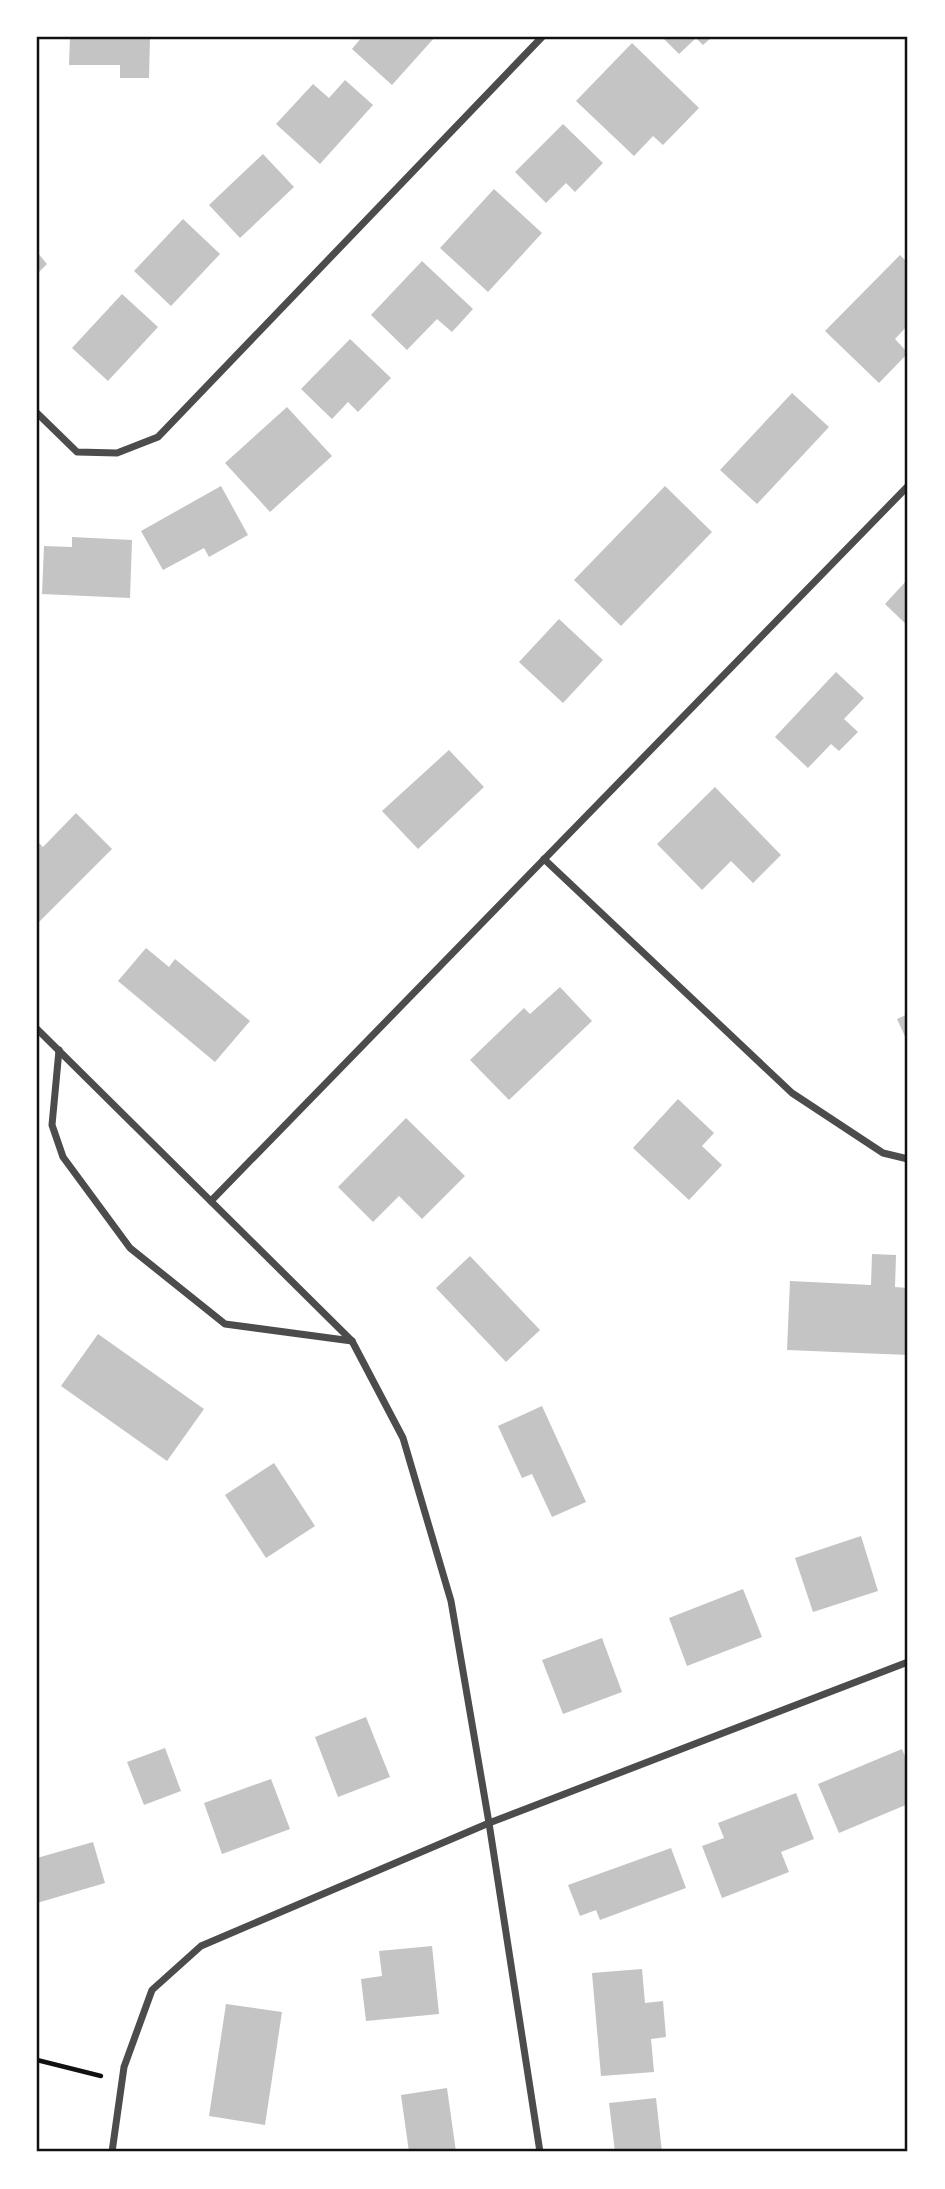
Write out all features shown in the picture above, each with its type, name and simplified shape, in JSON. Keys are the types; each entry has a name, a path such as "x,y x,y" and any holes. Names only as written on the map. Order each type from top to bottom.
{"street":[{"path":"37,413 77,452 117,453 159,437 542,37"},
{"path":"211,1202 908,486"},
{"path":"544,859 792,1093 883,1153 908,1159"},
{"path":"37,1029 352,1342 403,1438 451,1601 489,1823 540,2152"},
{"path":"59,1050 52,1125 63,1157 130,1248 225,1324 352,1342"},
{"path":"112,2152 124,2067 152,1990 201,1946 489,1823 908,1662"}],"path":[{"path":"37,2060 105,2077"}],"building":[{"path":"70,37 150,37 149,78 120,78 120,65 69,65"},
{"path":"362,37 435,37 392,85 352,49"},
{"path":"662,37 712,37 703,45 696,38 679,54"},
{"path":"632,43 699,108 663,145 653,136 634,156 576,101"},
{"path":"345,80 373,105 320,164 276,124 313,84 329,98"},
{"path":"563,124 603,163 575,192 566,183 546,203 515,172"},
{"path":"263,154 294,187 240,238 209,205"},
{"path":"494,189 542,233 488,292 440,248"},
{"path":"183,219 220,254 171,306 134,271"},
{"path":"37,252 47,264 37,274"},
{"path":"900,255 908,263 908,325 895,339 908,353 879,383 825,331"},
{"path":"422,261 473,309 452,332 437,319 407,350 371,315"},
{"path":"122,294 158,327 108,381 72,348"},
{"path":"350,339 391,378 358,412 348,402 332,419 301,389"},
{"path":"792,393 829,427 757,504 720,470"},
{"path":"287,407 332,456 270,512 225,463"},
{"path":"221,486 248,535 209,557 204,548 163,570 141,531"},
{"path":"665,486 712,532 621,626 574,580"},
{"path":"72,537 132,540 130,598 42,594 44,546 72,547"},
{"path":"908,579 908,626 885,604"},
{"path":"559,619 603,660 563,703 519,662"},
{"path":"836,672 864,698 844,719 858,732 839,751 831,744 808,768 775,737"},
{"path":"449,750 484,787 418,849 382,811"},
{"path":"715,787 781,855 753,883 731,861 702,890 657,844"},
{"path":"76,813 112,849 39,922 37,841 43,847"},
{"path":"146,948 169,967 175,959 250,1021 215,1062 118,981"},
{"path":"560,987 592,1021 509,1100 470,1060 524,1008 530,1014"},
{"path":"908,1014 908,1043 897,1019"},
{"path":"678,1099 714,1133 702,1146 722,1165 689,1200 633,1148"},
{"path":"406,1118 465,1176 422,1219 399,1196 373,1222 338,1187"},
{"path":"872,1254 896,1255 895,1287 908,1288 908,1355 787,1350 790,1281 871,1285"},
{"path":"470,1256 540,1330 506,1362 436,1288"},
{"path":"98,1334 204,1409 167,1461 61,1386"},
{"path":"542,1406 586,1502 552,1517 532,1474 522,1478 498,1426"},
{"path":"274,1463 315,1526 266,1558 225,1495"},
{"path":"861,1536 878,1591 813,1612 795,1558"},
{"path":"743,1589 762,1637 687,1666 669,1618"},
{"path":"602,1638 622,1692 563,1714 542,1660"},
{"path":"366,1717 390,1777 338,1797 315,1737"},
{"path":"165,1748 181,1791 144,1805 127,1762"},
{"path":"902,1749 908,1764 908,1804 839,1833 818,1784"},
{"path":"271,1779 290,1829 222,1854 204,1803"},
{"path":"796,1793 814,1839 781,1852 789,1872 722,1898 702,1846 724,1838 718,1823"},
{"path":"93,1842 105,1883 37,1903 37,1858"},
{"path":"671,1848 686,1888 600,1920 596,1910 580,1916 568,1885"},
{"path":"432,1946 439,2014 366,2021 361,1979 382,1976 379,1951"},
{"path":"642,1969 645,2003 663,2001 666,2037 651,2039 654,2072 601,2076 592,1973"},
{"path":"226,2004 282,2012 265,2125 209,2116"},
{"path":"447,2088 456,2152 409,2152 401,2095"},
{"path":"656,2098 662,2152 615,2152 609,2103"}]}
